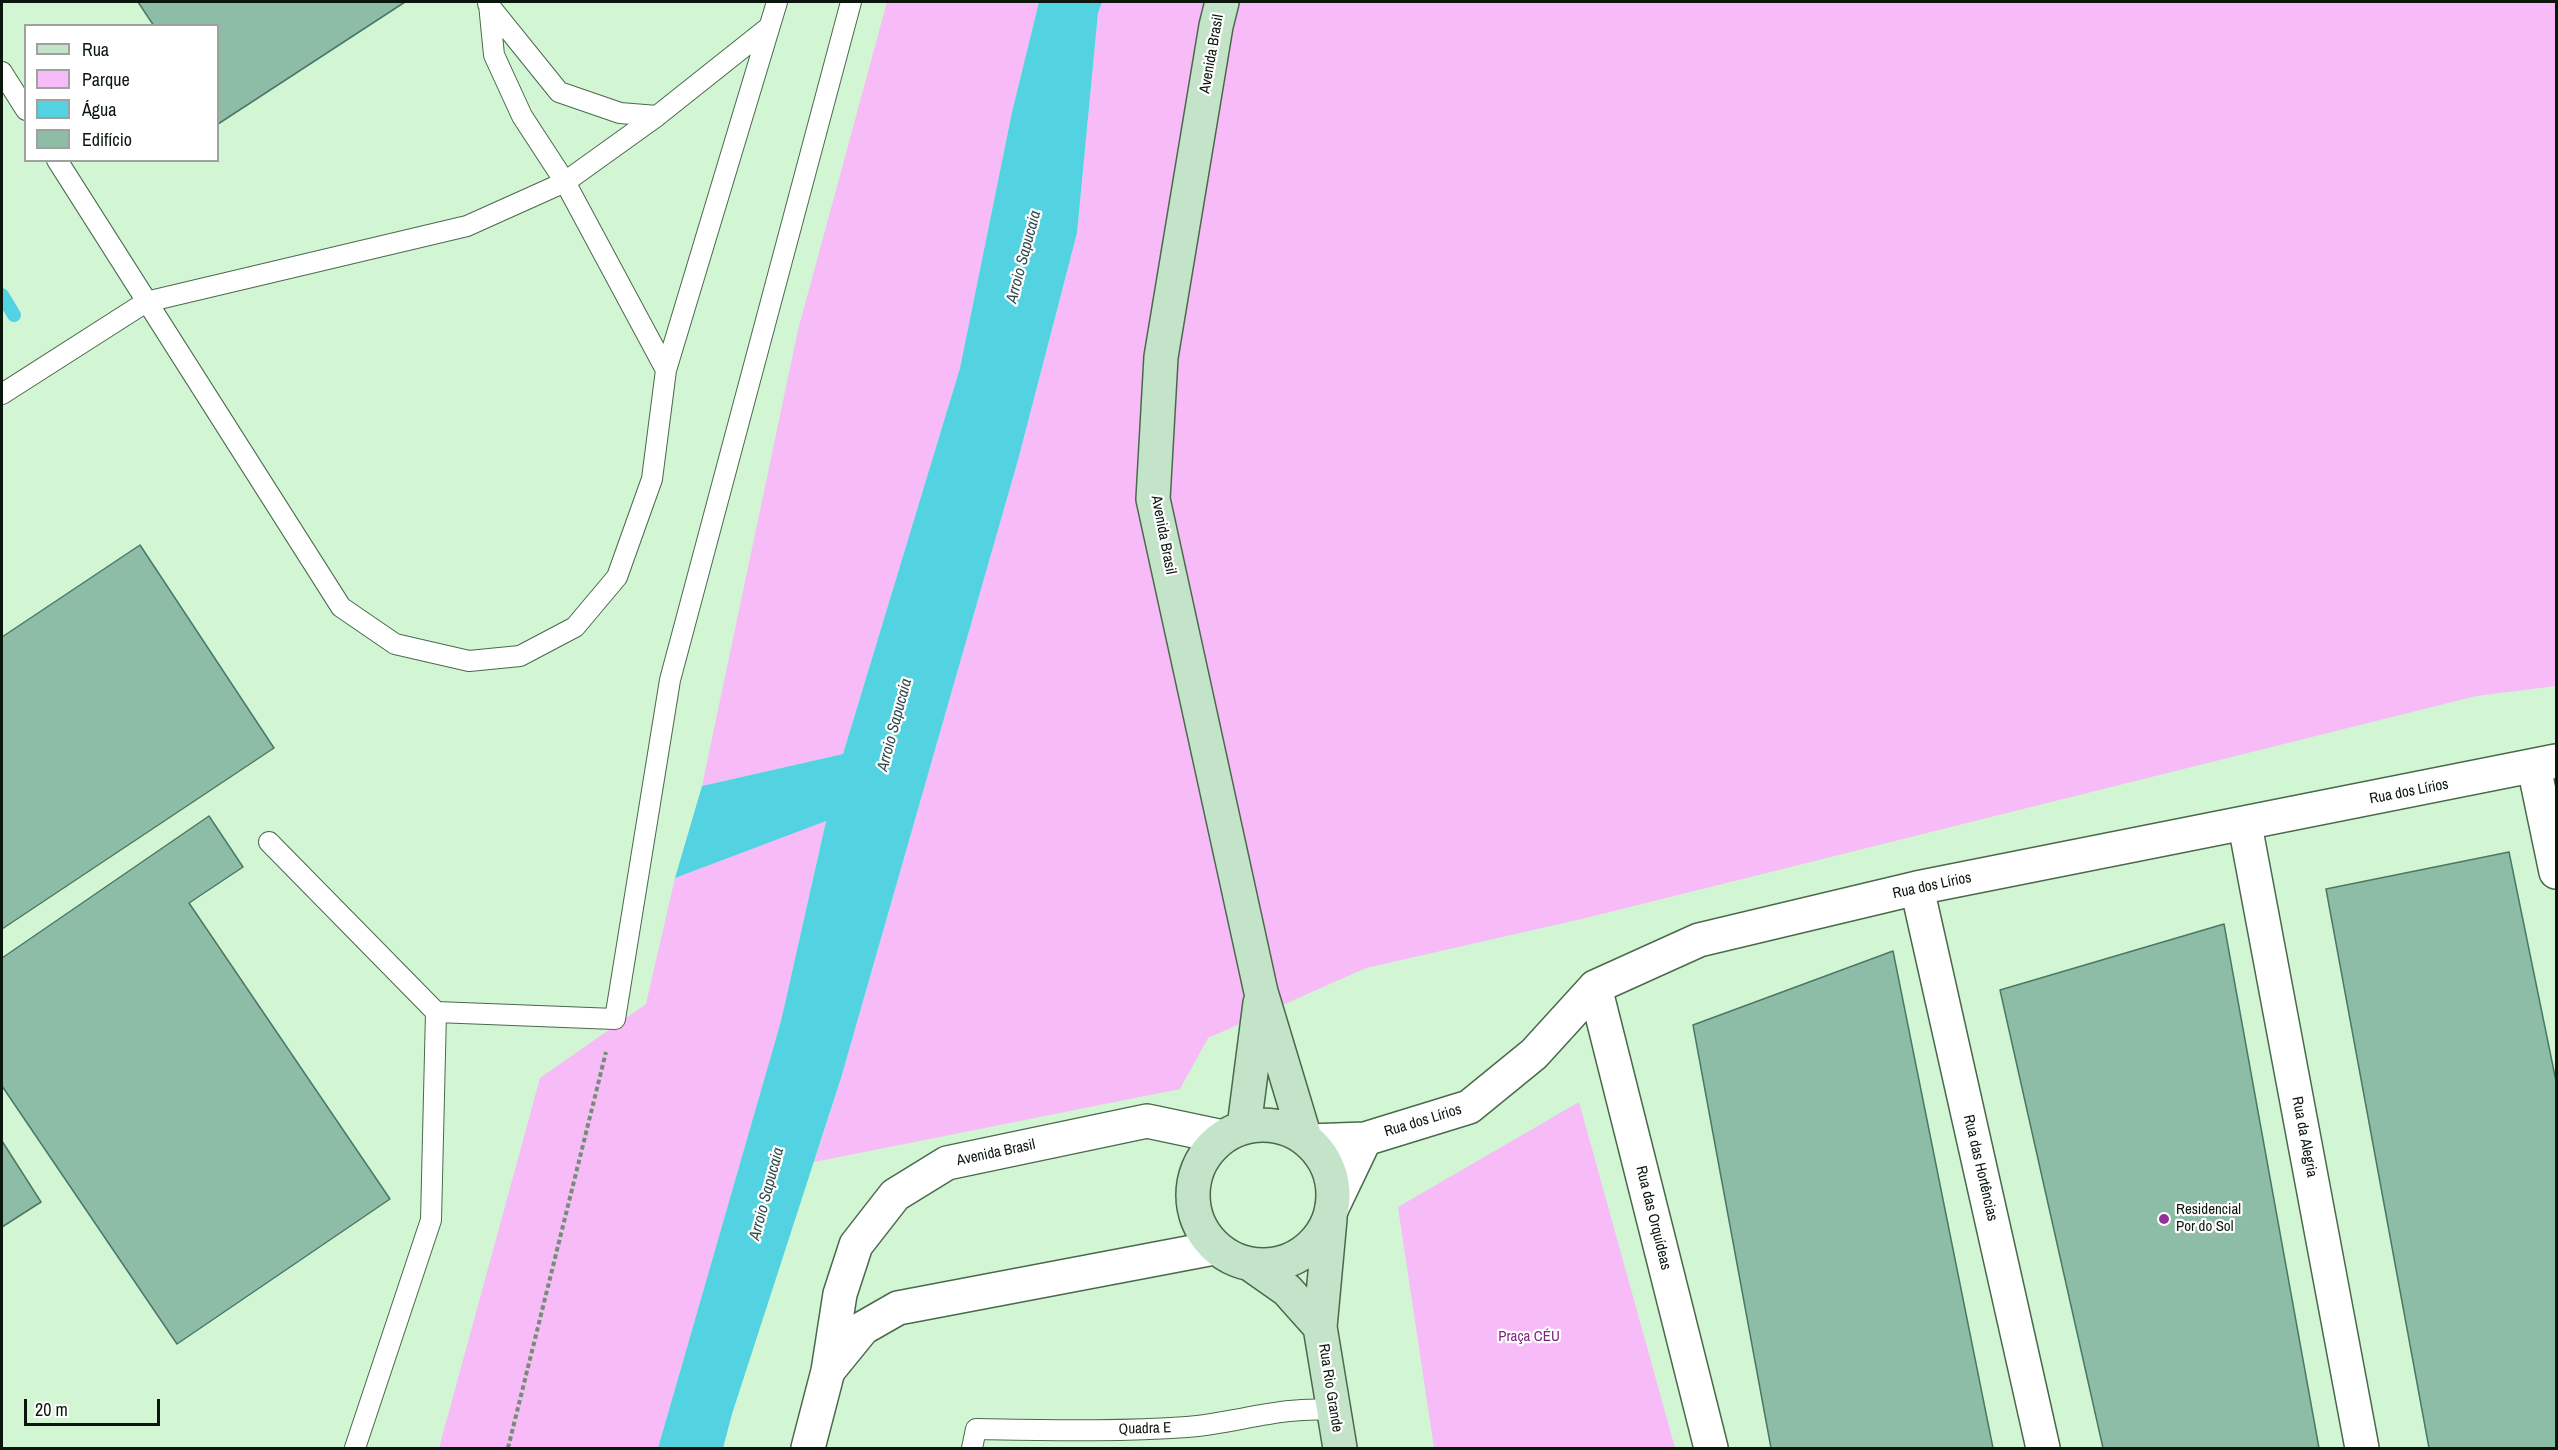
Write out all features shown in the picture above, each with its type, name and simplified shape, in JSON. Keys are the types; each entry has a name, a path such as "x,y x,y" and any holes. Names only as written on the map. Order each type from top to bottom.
{"main road":[{"name":"Avenida Brasil","path":"1222,2 1216,26 1161,357 1153,499 1261,992 1307,1139"},
{"name":"Avenida Brasil","path":"1233,1132 1261,992"},
{"path":"1265,1125 1286,1128 1307,1139 1324,1160 1332,1184 1331,1212 1321,1235 1307,1249 1290,1260 1270,1265 1251,1264 1214,1248 1201,1230 1194,1211 1192,1190 1197,1169 1208,1151 1233,1132 1265,1125"},
{"name":"Rua Rio Grande","path":"1331,1212 1320,1327 1340,1449"},
{"name":"Rua Rio Grande","path":"1251,1264 1287,1290 1320,1327"}],"street":[{"name":"Rua dos Lírios","path":"1307,1139 1365,1139 1468,1107 1534,1053 1595,987 1699,940 1917,888 2246,825 2545,764"},
{"path":"2545,764 2556,872"},
{"name":"Rua da Alegria","path":"2246,825 2362,1449"},
{"name":"Rua das Hortências","path":"1917,888 2043,1449"},
{"name":"Rua das Orquídeas","path":"1595,987 1711,1449"},
{"name":"Avenida Brasil","path":"808,1449 828,1371 840,1294 856,1245 895,1195 947,1163 1147,1121 1233,1132"},
{"name":"Rua dos Lírios","path":"1331,1212 1365,1139"},
{"name":"Avenida Brasil","path":"828,1371 863,1328 898,1308 1214,1248"}],"lane":[{"path":"58,162 341,607 395,644 469,661 520,656 575,627 617,577 652,479 666,370 777,2"},
{"path":"268,842 436,1012 615,1019 670,680 851,2"},
{"path":"488,3 559,92 620,113 657,117"},
{"path":"488,3 494,55 522,116 565,182 666,370"},
{"path":"2,394 147,302 467,226 565,182 657,117 769,27"},
{"path":"2,72 24,107"},
{"path":"355,1449 430,1220 436,1012"},
{"name":"Quadra E","path":"972,1449 976,1429 1092,1431 1190,1427 1303,1408 1332,1410"}],"path":[{"path":"508,1449 615,1019"}],"green space":[{"path":"887,2 1039,2 1012,112 960,368 843,754 702,786 798,330"},
{"path":"1102,2 2556,2 2556,686 2476,696 1586,918 1366,968 1208,1038 1180,1089 814,1162 841,1078 1018,460 1077,233 1098,13"},
{"path":"826,820 781,1021 658,1448 439,1448 540,1078 646,1004 675,878"},
{"name":"Praça CÉU","path":"1579,1102 1675,1448 1434,1448 1398,1207"}],"water":[{"name":"Arroio Sapucaia","path":"1039,2 1102,2 1098,13 1077,233 1018,460 841,1078 723,1448 658,1448 781,1021 826,821 675,878 702,786 843,754 960,368 1012,112"}],"building":[{"path":"138,2 405,2 219,123 219,24 153,24"},
{"path":"140,545 274,748 2,929 2,637"},
{"path":"209,816 243,867 189,903 390,1199 177,1344 2,1086 2,958"},
{"path":"2509,852 2556,1081 2556,1448 2429,1448 2326,889"},
{"name":"Residencial Por do Sol","path":"2224,924 2319,1448 2103,1448 2000,990"},
{"path":"1893,951 1993,1448 1771,1448 1693,1025"},
{"path":"2,1141 41,1202 2,1227"}],"waterway":[{"path":"2,295 14,315"}],"place":[{"name":"Residencial Por do Sol","path":"2164,1219"}]}
